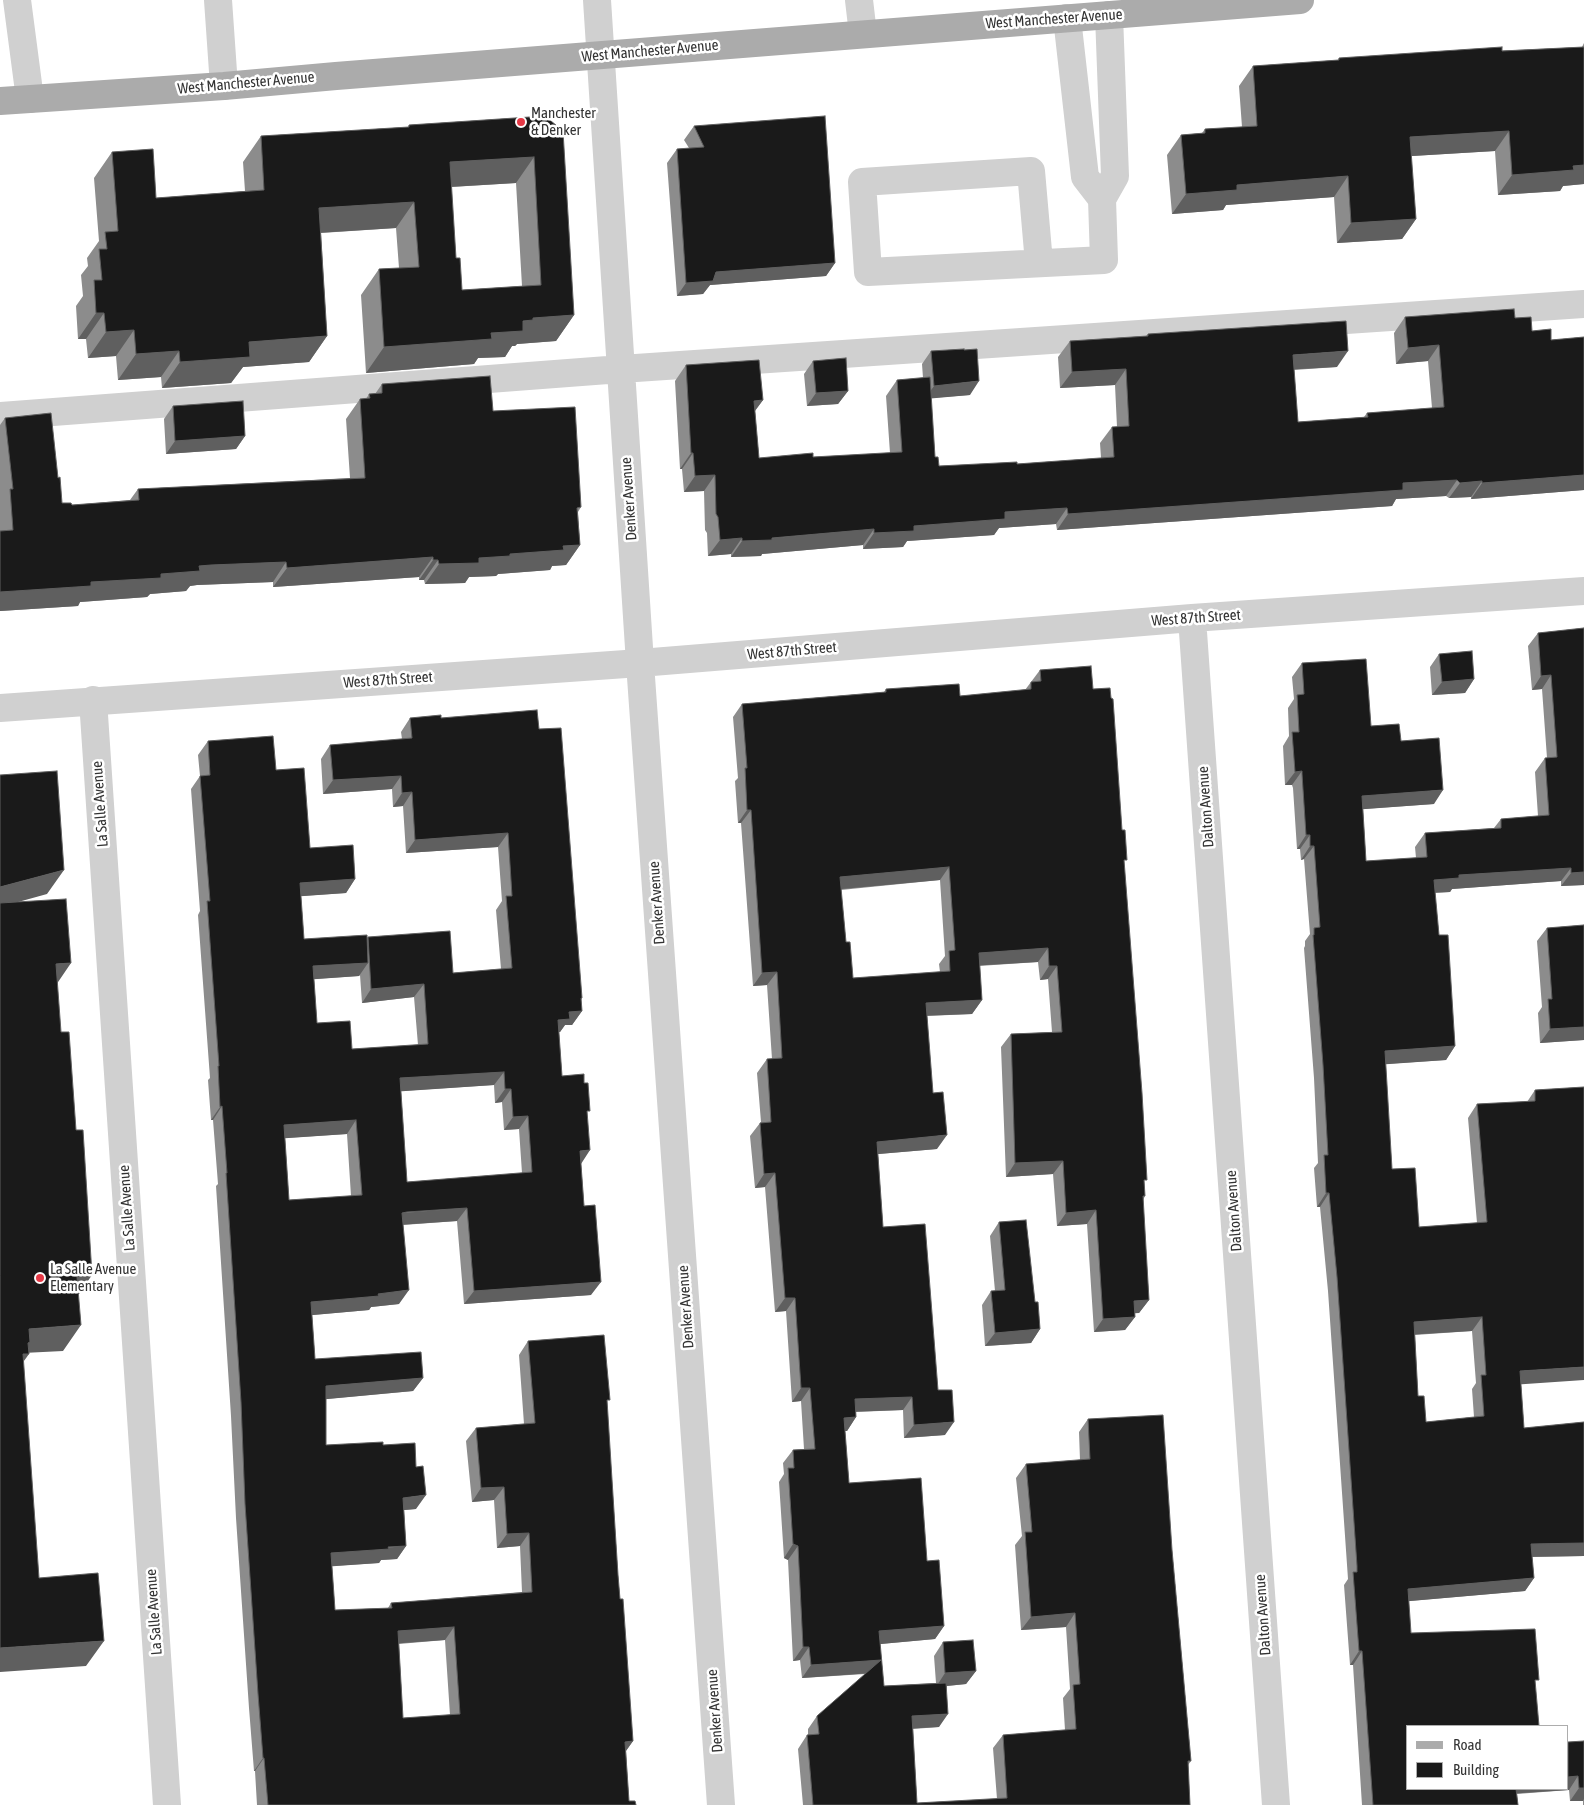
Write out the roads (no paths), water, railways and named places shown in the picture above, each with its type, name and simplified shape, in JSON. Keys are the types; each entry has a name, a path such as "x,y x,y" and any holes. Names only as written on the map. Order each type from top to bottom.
{"main road":[{"name":"West Manchester Avenue","path":"0,101 224,86 1300,0"}],"street":[{"path":"17,0 30,99"},
{"path":"218,0 224,86"},
{"name":"Denker Avenue","path":"597,0 640,663 722,1805"},
{"path":"859,0 863,34"},
{"path":"1039,263 1031,171 862,182 868,272 1104,260 1102,199 1115,176 1109,15"},
{"path":"1067,18 1085,177 1102,199"},
{"path":"0,416 621,369 1584,304"},
{"name":"West 87th Street","path":"0,708 640,663 1192,618 1584,591"},
{"name":"Dalton Avenue","path":"1192,618 1276,1805"},
{"name":"La Salle Avenue","path":"93,700 167,1805"}],"place":[{"name":"Manchester & Denker","path":"521,122"},
{"name":"La Salle Avenue Elementary","path":"40,1278"}]}
